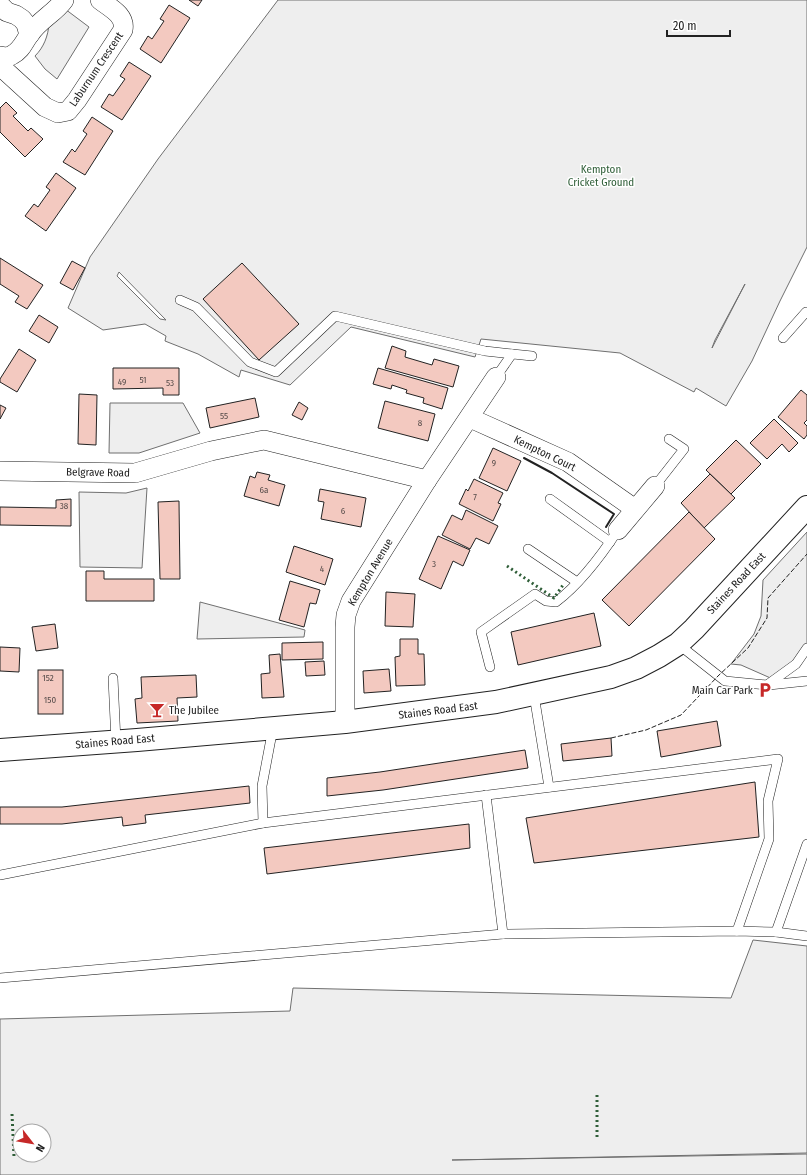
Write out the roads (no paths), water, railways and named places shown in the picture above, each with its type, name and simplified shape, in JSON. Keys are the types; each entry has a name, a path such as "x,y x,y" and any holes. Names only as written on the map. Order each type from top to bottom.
{"highway":[{"name":"Staines Road East","path":"0,750 116,742 345,722 496,702 534,695 611,677 636,668 678,644 699,624 807,507"}],"street":[{"path":"0,60 17,52 25,44 29,35 38,25 64,0"},
{"name":"Laburnum Crescent","path":"0,60 45,107 58,113 68,111 77,100 123,30 124,24 121,18 100,0"},
{"path":"7,8 22,19 26,24 29,35"},
{"name":"Kempton Avenue","path":"345,722 346,615 351,601 427,480 470,418 496,377"},
{"name":"Kempton Court","path":"470,418 568,462 635,509"},
{"name":"Belgrave Road","path":"0,471 135,473 211,451 264,440 427,480"},
{"path":"614,536 655,486"}],"lane":[{"path":"180,300 196,307 250,362 276,372 334,316 485,351 532,356"},
{"path":"783,338 806,312 807,313"},
{"path":"496,377 512,354"},
{"path":"655,486 684,449 668,439"},
{"path":"490,668 481,632 536,594 546,601 556,602 567,593 603,554 614,536 550,498"},
{"path":"528,549 577,582"},
{"path":"678,644 725,681 766,685 807,681"},
{"path":"766,685 796,664 807,648"},
{"path":"113,678 116,742"},
{"path":"534,695 549,788"},
{"path":"263,823 262,786 273,728"},
{"path":"0,875 263,823 778,759 768,801 769,840 737,931"},
{"path":"486,795 503,934"},
{"path":"776,932 807,844"},
{"path":"0,978 503,934 737,931 776,932 807,936"}],"place":[{"name":"Main Car Park","path":"765,690"},
{"name":"The Jubilee","path":"157,710"}],"park label":[{"name":"Kempton Cricket Ground","path":"601,175"}]}
